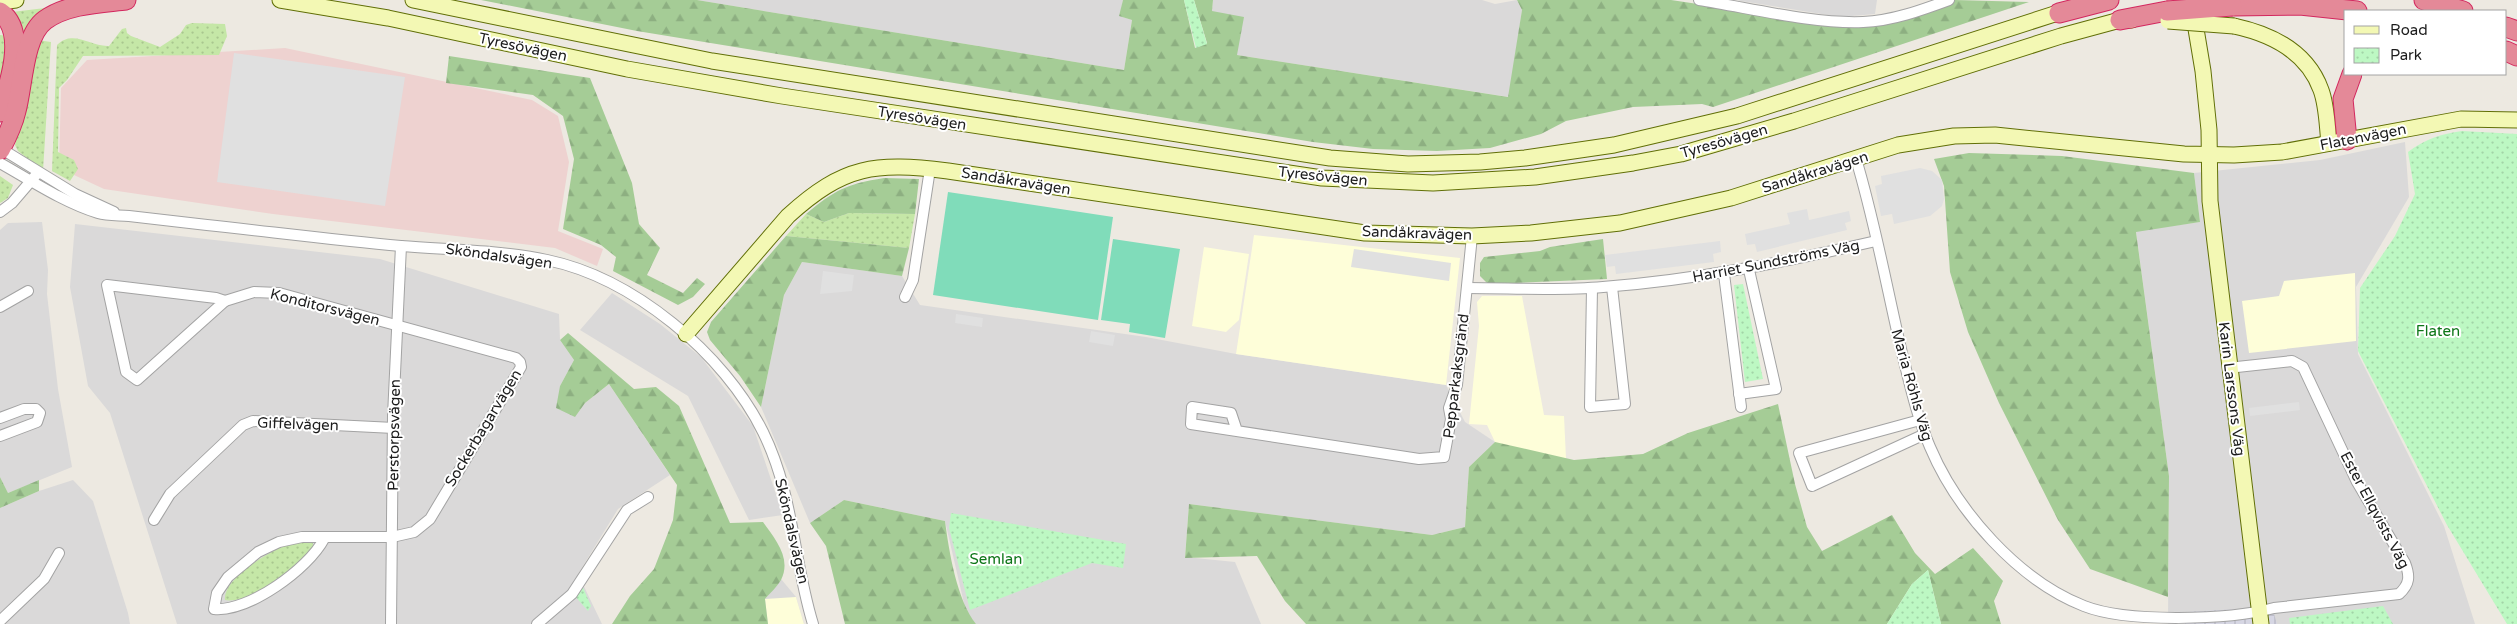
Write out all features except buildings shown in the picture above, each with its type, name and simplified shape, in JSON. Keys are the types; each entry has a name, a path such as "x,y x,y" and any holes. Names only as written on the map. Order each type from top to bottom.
{"highway":[{"path":"0,149 17,110 30,44 38,27 51,16 67,10 126,0"},
{"name":"Tyresövägen","path":"2059,13 2109,0"},
{"path":"2424,0 2459,10"},
{"name":"Tyresövägen","path":"2120,20 2168,16 2232,6 2300,5 2348,10"},
{"path":"0,12 11,23 14,34 11,71 0,112"},
{"path":"2348,140 2343,100 2352,75"}],"main road":[{"path":"0,2 16,0"},
{"name":"Tyresövägen","path":"280,0 388,18 627,69 782,96 1322,178 1433,183 1535,177 1633,164 1681,154 1785,124 2061,36 2120,20"},
{"name":"Tyresövägen","path":"412,0 634,46 775,72 1330,158 1408,164 1525,158 1656,137 1737,116 2059,13"},
{"path":"2059,13 2092,0"},
{"name":"Karin Larssons Väg","path":"2192,0 2203,71 2209,154 2210,201 2260,618"},
{"path":"2168,16 2234,26 2272,37 2296,53 2310,70 2321,89 2329,143"},
{"name":"Flatenvägen","path":"2209,154 2282,152 2461,119 2517,120"},
{"name":"Sandåkravägen","path":"686,334 788,216 826,185 843,176 880,166 930,169 1365,233 1472,236 1620,223 1731,198 1898,145 1973,134 2209,154"}],"street":[{"path":"1699,0 1820,20 1863,22 1890,18 1949,0"},
{"name":"Sköndalsvägen","path":"0,149 35,177"},
{"name":"Maria Röhls Väg","path":"1856,159 1920,420 1945,479 1971,518 2027,573 2058,594 2085,607 2175,621 2260,618"},
{"name":"Sköndalsvägen","path":"0,162 121,215 401,246 491,252 548,260 580,271 628,293 658,312 686,334 724,374 762,431 782,481 790,509 813,624"},
{"path":"906,297 913,280 930,169"},
{"path":"0,212 12,203 35,177"},
{"name":"Pepparkaksgränd","path":"1237,431 1419,459 1444,457 1451,419 1449,408 1458,385 1472,236"},
{"name":"Harriet Sundströms Väg","path":"1467,288 1592,288 1724,274 1876,241"},
{"name":"Perstorpsvägen","path":"391,624 396,324 401,246"},
{"path":"1740,394 1776,389 1749,270"},
{"path":"1724,274 1741,406"},
{"name":"Konditorsvägen","path":"225,301 216,298 107,285 126,372 137,380 225,301 254,292 279,293 396,324"},
{"path":"1592,288 1590,408 1624,404 1612,286"},
{"path":"0,307 28,291"},
{"name":"Sockerbagarvägen","path":"392,537 414,532 430,519 521,367 520,362 516,358 396,324"},
{"name":"Ester Ellqvists Väg","path":"2229,370 2237,367 2292,361 2304,367 2357,482 2400,551 2410,576 2407,587 2399,594 2274,608 2260,618"},
{"path":"0,418 24,408 36,409 40,413 37,422 0,436"},
{"path":"1920,420 1799,453 1812,486 1925,434"},
{"name":"Giffelvägen","path":"154,520 170,494 243,425 253,421 394,428"},
{"path":"537,624 572,594 627,510 648,497"},
{"path":"324,539 318,549 297,570 271,589 223,610 214,609 217,593 228,577 258,552 278,542 341,536 392,537"},
{"path":"0,621 44,579 59,553"},
{"path":"2117,624 2120,613"}],"shaded area":[{"path":"697,0 1123,0 1120,16 1132,20 1124,70"},
{"path":"1213,0 1482,0 1495,4 1517,0 1522,10 1509,97 1237,55 1212,11"},
{"path":"1735,0 1877,0 1875,14 1840,17"},
{"path":"285,48 532,100 558,116 569,162 558,231 603,249 597,266 555,248 273,214 104,189 59,168 61,88 87,60"},
{"path":"234,53 405,77 385,206 217,182"},
{"path":"2405,142 2409,197 2356,287 2358,354 2444,526 2475,624 2168,624 2169,476 2136,231 2200,222 2194,173 2320,160"},
{"path":"1920,168 1932,171 1942,180 1944,199 1942,206 1930,216 1894,224 1892,214 1881,216 1875,186 1882,184 1881,176"},
{"path":"1807,209 1809,220 1849,211 1851,221 1845,223 1847,230 1757,252 1755,244 1747,245 1745,234 1790,224 1787,213"},
{"path":"42,222 48,270 47,294 58,389 72,467 8,493 0,477 0,230 8,223"},
{"path":"75,224 380,259 559,314 560,340 574,360 560,386 575,416 585,403 609,384 670,475 618,509 578,574 602,624 177,624 110,413 88,386 70,287"},
{"path":"1254,235 1460,258 1446,385 1236,354"},
{"path":"1720,241 1721,252 1713,254 1714,262 1616,274 1615,266 1607,267 1605,255"},
{"path":"1204,247 1249,254 1239,320 1226,332 1192,326"},
{"path":"1354,249 1451,263 1449,281 1351,267"},
{"path":"802,262 902,276 920,305 1146,337 1236,354 1446,385 1465,422 1495,442 1469,467 1465,527 1432,535 1189,504 1185,557 1235,562 1261,624 976,624 966,612 945,521 844,500 810,523 761,407 784,295"},
{"path":"823,271 854,275 852,291 820,294"},
{"path":"2355,273 2356,341 2249,353 2242,301 2279,296 2284,281"},
{"path":"612,293 660,324 701,357 753,426 783,515 749,520 688,396 580,330"},
{"path":"1482,296 1522,296 1544,415 1564,416 1567,480 1495,442 1487,425 1469,424 1479,326 1477,302"},
{"path":"956,314 983,318 982,327 955,323"},
{"path":"1091,331 1115,335 1113,346 1089,342"},
{"path":"2299,402 2300,410 2250,416 2249,408"},
{"path":"73,480 93,501 130,624 0,624 0,508 39,491"},
{"path":"781,579 796,597 804,624 765,599"},
{"path":"796,597 804,624 768,624 765,599"},
{"path":"2272,607 2277,624 2185,624 2187,612"}],"green space":[{"path":"481,0 697,0 1124,70 1132,20 1119,16 1123,0 1184,0 1195,48 1207,43 1194,0 1213,0 1212,11 1244,17 1237,55 1508,97 1522,10 1517,0 1671,0 1851,27 1875,25 1955,0 2029,2 1713,107 1702,104 1633,107 1566,121 1541,134 1490,148 1437,151 1373,149 1313,142 637,31"},
{"path":"1184,0 1194,0 1207,44 1196,48"},
{"path":"62,6 27,31 22,31 12,12"},
{"path":"192,23 225,24 227,36 219,55 83,56 67,80 59,88 58,152 74,160 78,169 70,181 52,171 57,45 63,40 76,39 109,46 122,29 126,28 127,33 131,36 160,47 180,34 186,25"},
{"path":"0,35 9,36 0,97"},
{"path":"37,40 51,42 43,171 18,151 15,145"},
{"path":"449,56 590,78 632,183 639,224 660,248 647,275 683,293 697,278 705,284 693,297 678,305 613,271 616,257 601,245 563,229 574,159 563,116 533,95 446,83"},
{"name":"Flaten","path":"2462,131 2517,134 2517,624 2507,624 2447,525 2358,351 2360,288 2395,236 2415,194 2408,152 2434,138"},
{"path":"1969,153 2062,156 2194,173 2200,222 2136,232 2169,476 2168,597 2090,569 2058,520 1999,403 1968,332 1950,272 1944,186 1934,159"},
{"path":"0,176 13,185 8,198 0,203"},
{"path":"884,178 919,179 915,214 849,213 824,222 806,214 842,189"},
{"path":"948,192 1113,217 1098,320 933,295"},
{"path":"849,213 915,214 909,248 786,236 806,214 824,222"},
{"path":"786,236 909,248 902,276 802,262 784,295 761,407 740,376 710,340 707,332 711,322"},
{"path":"1113,239 1180,249 1165,338 1129,332 1130,324 1101,320"},
{"path":"1603,239 1607,279 1488,284 1480,276 1480,263 1484,257 1540,251 1550,247"},
{"path":"1743,284 1763,379 1745,382 1734,285"},
{"path":"568,333 634,389 656,387 679,406 730,523 763,522 772,535 781,549 785,564 781,580 765,599 768,624 612,624 630,596 654,569 673,520 677,485 609,384 585,403 575,417 556,408 560,386 574,360 560,340"},
{"path":"1778,404 1795,484 1807,527 1822,551 1892,515 1915,553 1935,574 1973,548 2003,581 1994,601 2001,624 1941,624 1928,570 1912,584 1887,624 1306,624 1285,601 1257,556 1185,558 1189,504 1432,535 1465,527 1469,467 1495,442 1574,460 1643,454 1688,433"},
{"path":"0,477 8,493 39,480 39,491 0,508"},
{"path":"844,500 945,521 959,589 969,614 976,624 845,624 826,546 810,523"},
{"name":"Semlan","path":"951,513 1126,544 1123,568 1092,563 970,610 949,528"},
{"path":"298,541 312,541 314,547 297,564 259,590 235,600 225,600 226,591 232,582 253,563 278,549"},
{"path":"1928,570 1941,624 1887,624 1912,584"},
{"path":"581,583 591,606 588,611 574,595"},
{"path":"2383,606 2393,624 2290,624 2289,618"}]}
